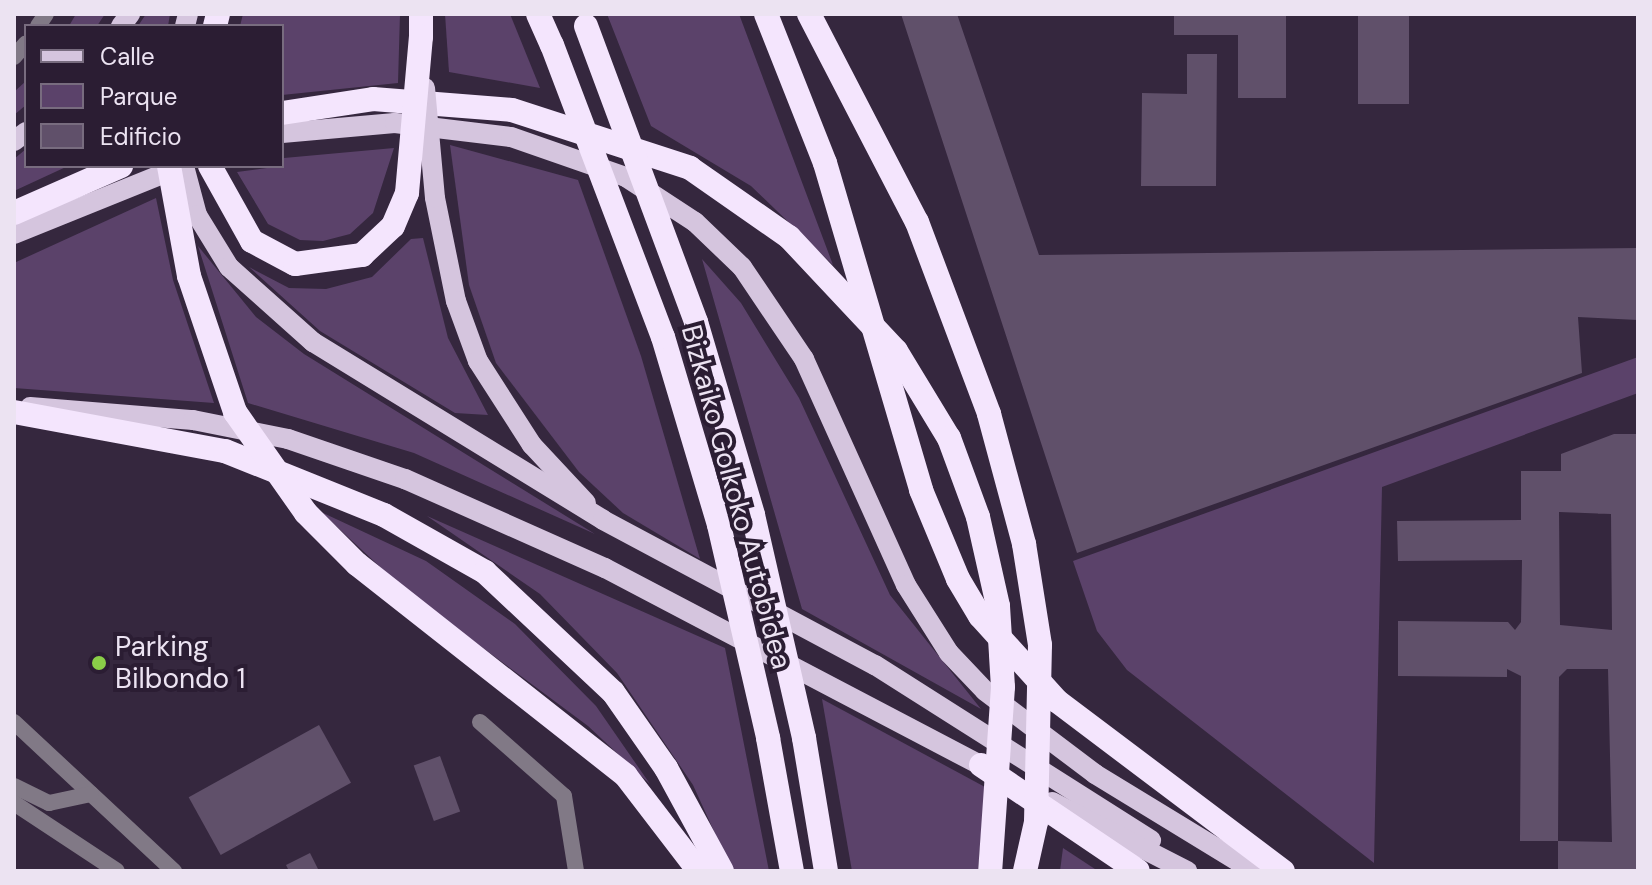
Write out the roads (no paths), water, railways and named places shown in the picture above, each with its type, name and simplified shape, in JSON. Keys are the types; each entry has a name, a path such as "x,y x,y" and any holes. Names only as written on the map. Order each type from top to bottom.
{"highway":[{"name":"Bizkaiko Golkoko Autobidea","path":"538,14 663,337 719,525 768,738 792,871"},
{"path":"766,14 825,163 921,490 958,579 980,616 1057,701 1283,871"},
{"path":"809,14 917,222"},
{"path":"828,14 917,222 984,400 1024,544 1040,645 1033,871"},
{"name":"Bizkaiko Golkoko Autobidea","path":"583,20 696,322 753,515 804,738 826,871"},
{"path":"211,168 231,214 274,256 324,265 378,243 407,193 421,25"},
{"path":"284,113 373,99 512,110 690,168 789,237 896,351 949,438 978,517 998,606 1003,687 990,871"},
{"path":"14,213 116,168"},
{"path":"169,168 189,276 235,412 306,513 357,564 592,745 662,814 699,871"},
{"path":"14,409 225,451 384,515 485,572 613,692 666,768 722,871"},
{"path":"981,765 1138,871"},
{"path":"1025,871 1036,822"}],"main road":[{"path":"421,25 435,198 456,301 478,361 532,445 603,520"},
{"path":"284,133 395,123 511,137 626,177 695,222 742,267 804,359 906,585 949,653 985,691 1095,774 1254,871"},
{"path":"14,234 178,168"},
{"path":"184,168 197,215 229,267 313,342 603,520 875,665 1201,871"},
{"path":"14,409 193,420 346,456 605,568 1187,871"}],"street":[{"path":"14,722 174,871"},
{"path":"480,722 564,796 576,871"},
{"path":"14,786 49,803 91,794"},
{"path":"14,803 114,871"}],"place":[{"name":"Parking Bilbondo 1","path":"99,663"}]}
